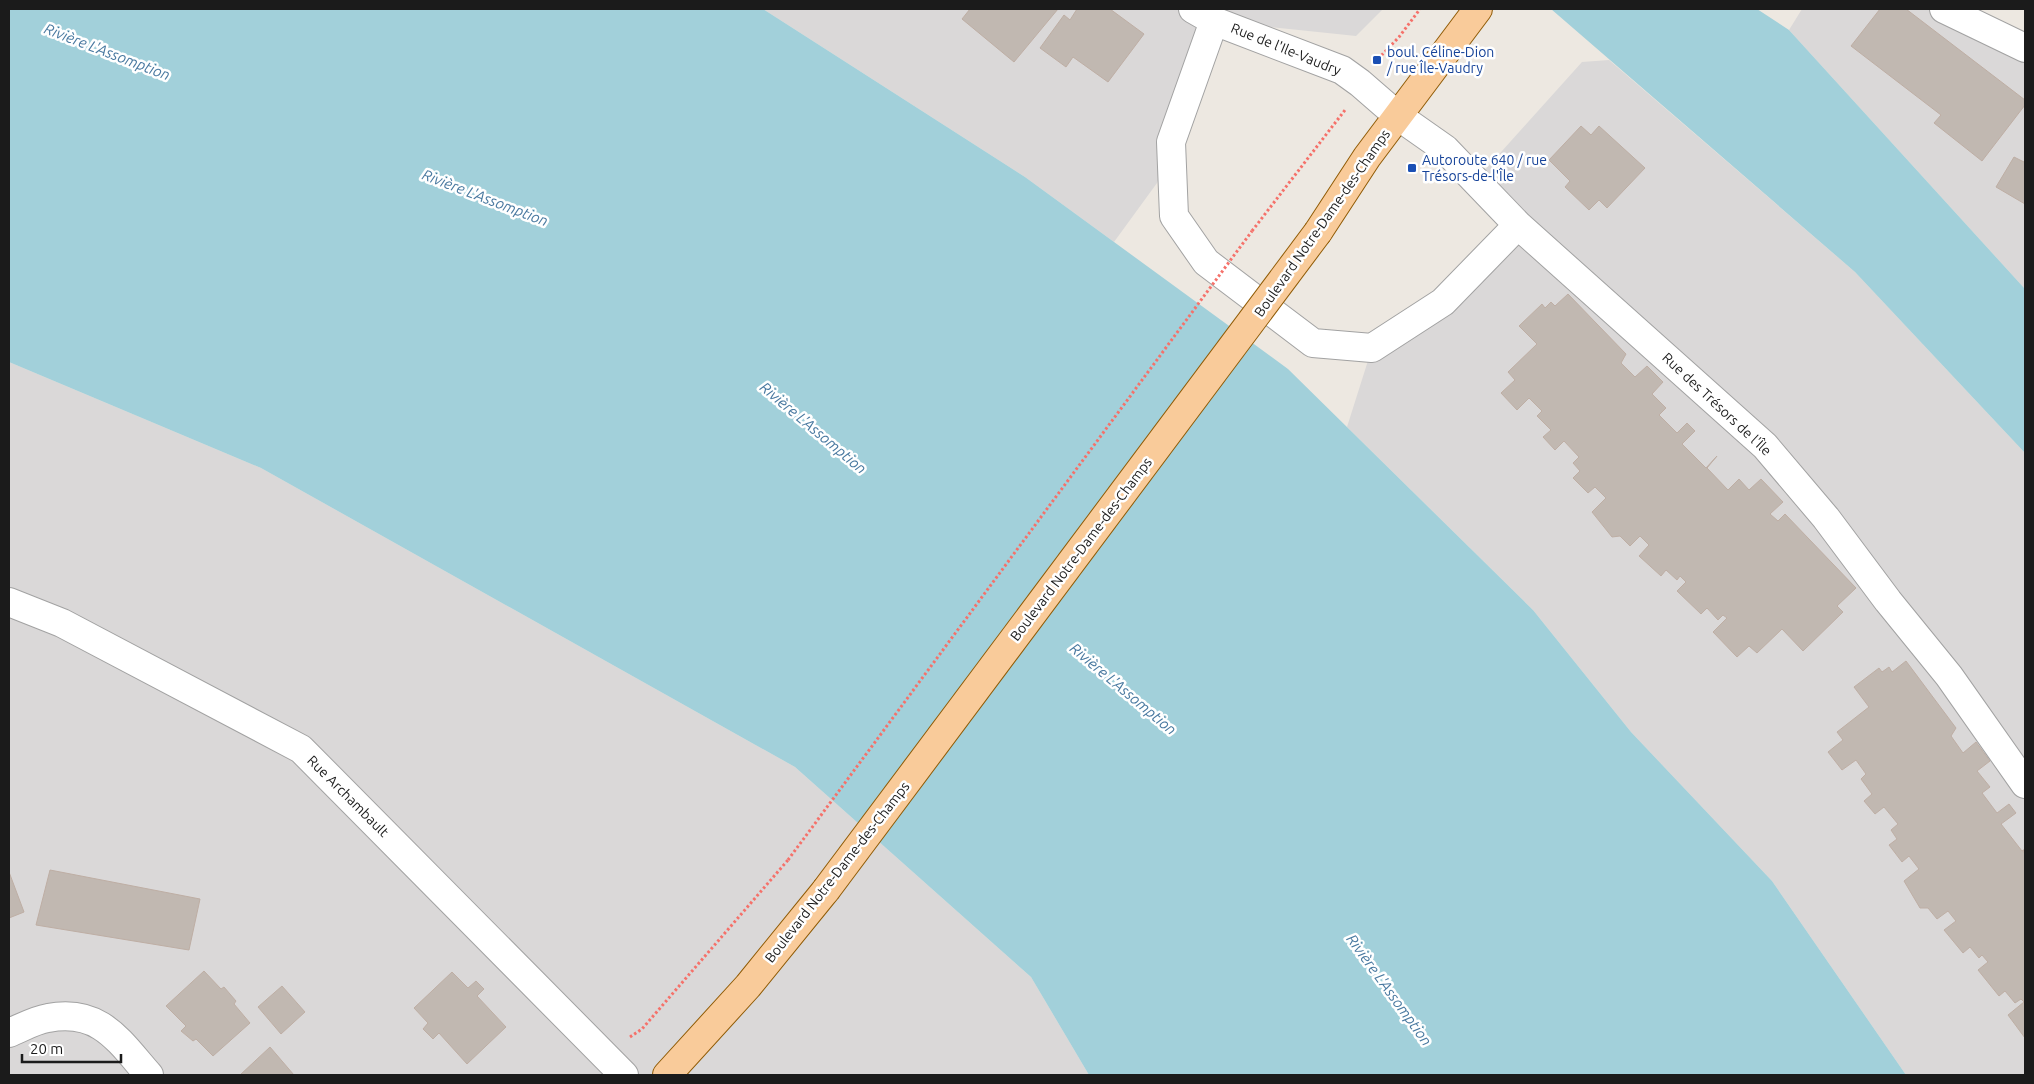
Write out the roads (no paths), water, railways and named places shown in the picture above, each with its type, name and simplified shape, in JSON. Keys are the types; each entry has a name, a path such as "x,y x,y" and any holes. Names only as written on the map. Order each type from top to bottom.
{"main road":[{"name":"Boulevard Notre-Dame-des-Champs","path":"667,1075 748,986 826,890 1318,232 1367,157 1478,9"}],"street":[{"path":"1944,9 2025,48"},
{"name":"Rue de l'Ile-Vaudry","path":"1204,15 1342,70 1398,116"},
{"path":"1204,15 1171,142 1174,216 1206,262 1313,342 1372,348 1443,302 1518,225"},
{"name":"Rue des Trésors de l'Île","path":"1398,116 1445,149 1518,225 1765,446 1826,518 1888,601 1949,676 2025,784"},
{"name":"Rue Archambault","path":"9,602 62,623 301,749 624,1075"},
{"path":"9,1033 48,1018 79,1017 101,1024 149,1075"}],"water":[{"name":"Rivière L'Assomption","path":"9,9 763,9 1025,177 1288,369 1533,610 1631,732 1772,881 1906,1075 1089,1075 1031,977 795,767 261,468 9,362"},
{"path":"1551,9 1757,9 1789,30 2025,289 2025,453 1855,272"}],"place":[{"name":"boul. Céline-Dion / rue Île-Vaudry","path":"1377,60"},
{"name":"Autoroute 640 / rue Trésors-de-l'Île","path":"1412,168"}]}
